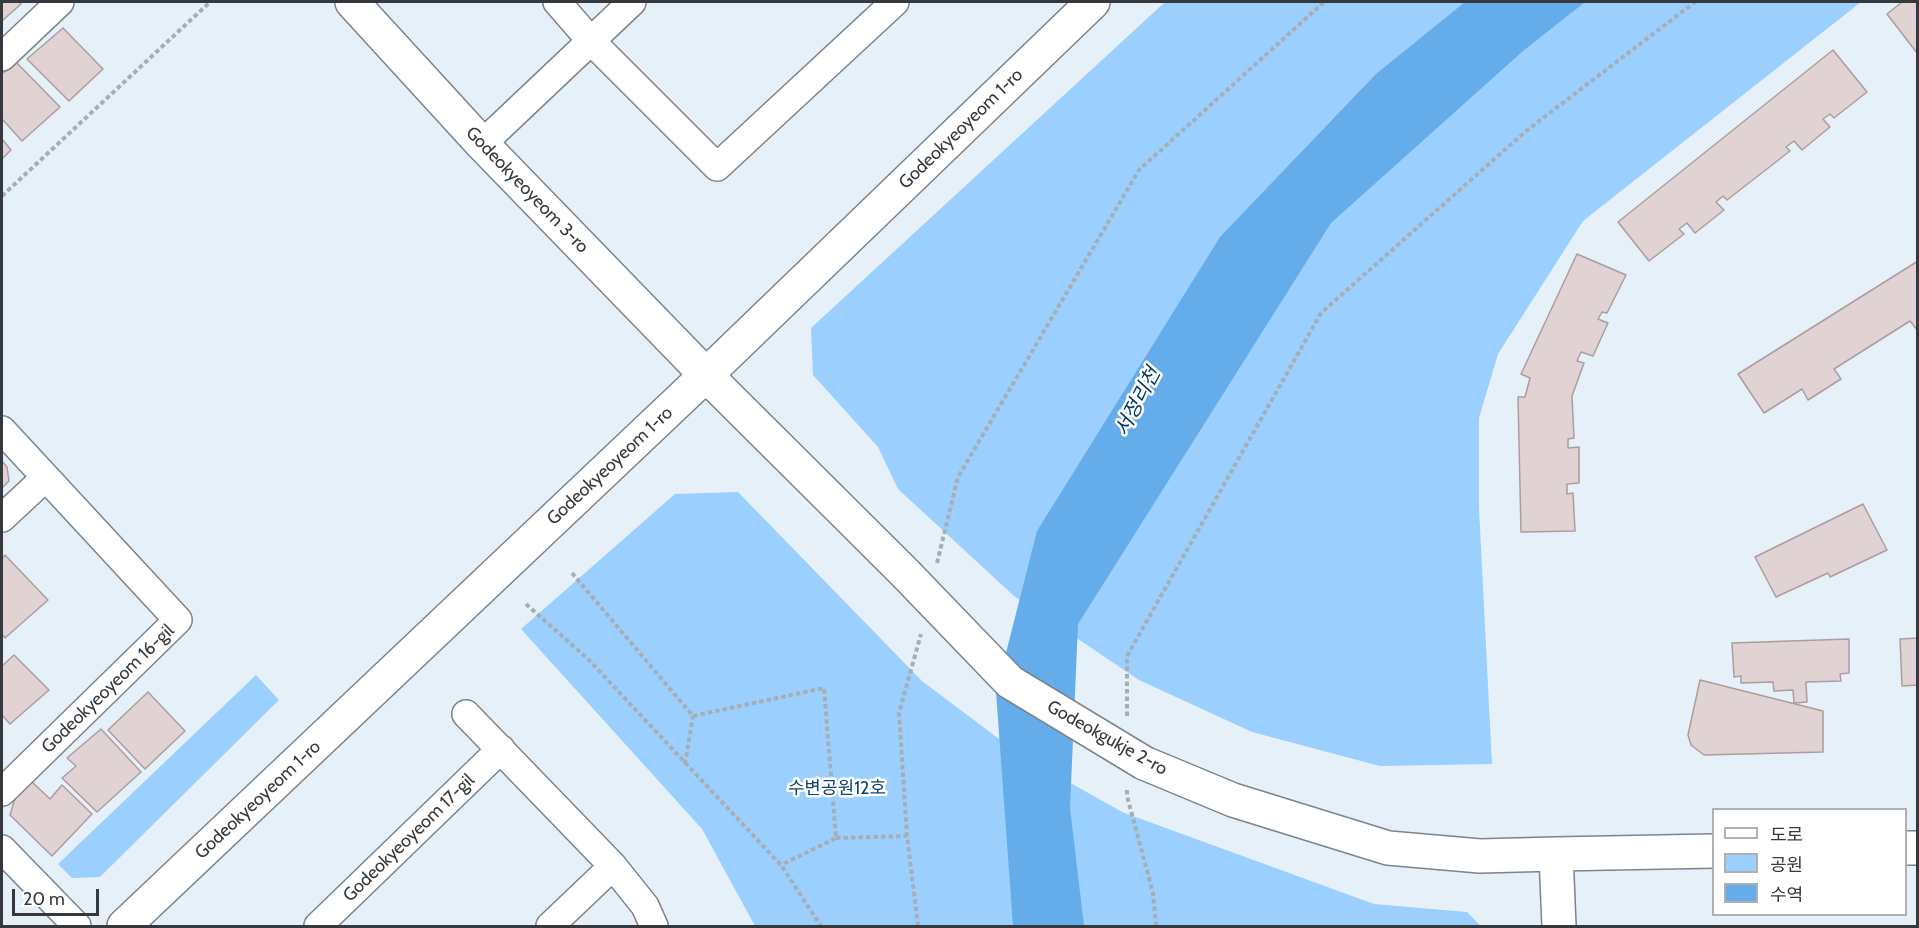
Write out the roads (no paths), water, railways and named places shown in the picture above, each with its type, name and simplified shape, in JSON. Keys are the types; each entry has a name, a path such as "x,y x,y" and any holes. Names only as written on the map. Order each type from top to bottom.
{"street":[{"path":"2,57 60,2"},
{"name":"Godeokyeoyeom 3-ro","path":"352,2 482,144 706,375"},
{"path":"557,2 591,41 717,167 895,2"},
{"path":"482,144 632,2"},
{"name":"Godeokyeoyeom 1-ro","path":"124,927 706,375 1093,2"},
{"name":"Godeokgukje 2-ro","path":"706,375 922,570 1010,682 1136,774 1233,800 1388,848 1480,856 1712,851"},
{"name":"Godeokyeoyeom 16-gil","path":"2,430 178,620 2,792"},
{"path":"2,518 45,478"},
{"path":"466,714 614,866 645,906 654,927"},
{"name":"Godeokyeoyeom 17-gil","path":"318,927 501,748"},
{"path":"2,849 77,927"},
{"path":"1556,854 1559,927"},
{"path":"550,927 614,866"}],"water":[{"name":"서정리천","path":"1465,2 1585,2 1523,51 1331,223 1078,624 1070,808 1084,926 1013,926 996,692 1037,531 1220,237 1376,74"}],"park label":[{"name":"수변공원12호","path":"837,789"}]}
